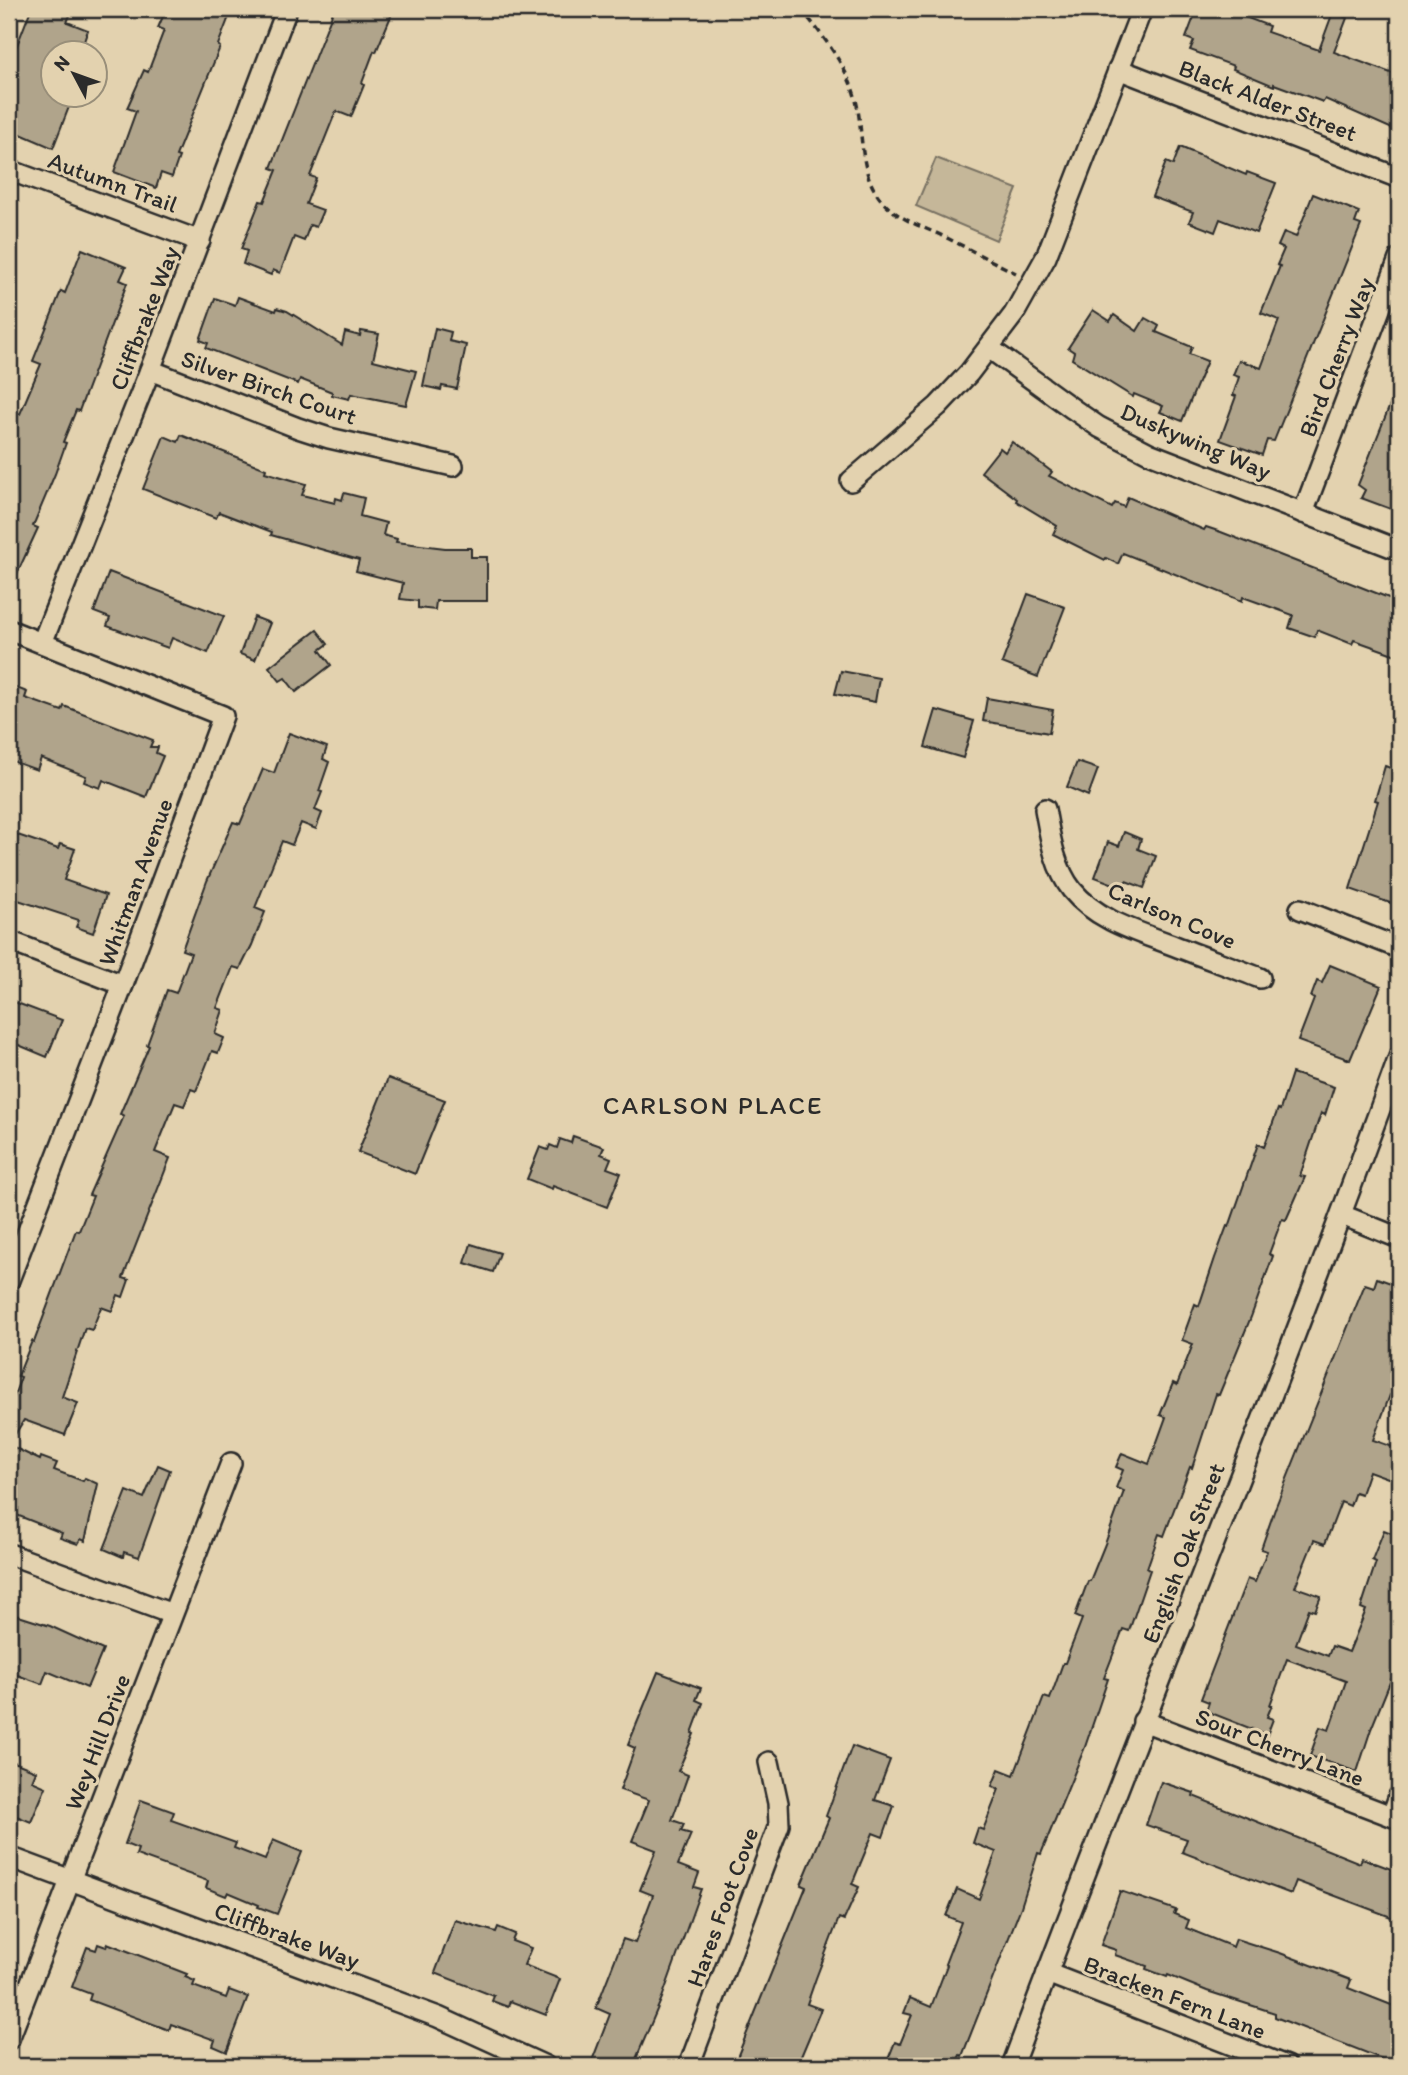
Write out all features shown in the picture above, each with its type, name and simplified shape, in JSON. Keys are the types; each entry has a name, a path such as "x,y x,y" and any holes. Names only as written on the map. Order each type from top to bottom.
{"street":[{"name":"Cliffbrake Way","path":"42,643 200,241 287,9"},
{"path":"851,481 938,407 989,348 1014,314 1045,257 1142,9"},
{"name":"Black Alder Street","path":"1118,69 1399,178"},
{"name":"Autumn Trail","path":"9,170 200,241"},
{"name":"Bird Cherry Way","path":"1303,513 1399,259"},
{"name":"Duskywing Way","path":"989,348 1073,409 1149,453 1399,550"},
{"name":"Silver Birch Court","path":"150,370 329,438 453,466"},
{"name":"Whitman Avenue","path":"9,630 223,716 123,985 14,1249 9,1280"},
{"name":"Carlson Cove","path":"1045,809 1060,869 1072,890 1098,913 1129,929 1260,978"},
{"path":"1300,909 1399,948"},
{"path":"9,941 123,985"},
{"name":"English Oak Street","path":"1012,2066 1143,1721 1342,1214 1399,1057"},
{"path":"1342,1214 1399,1238"},
{"name":"Wey Hill Drive","path":"9,2039 230,1463"},
{"path":"9,1554 172,1614"},
{"name":"Sour Cherry Lane","path":"1143,1721 1395,1817"},
{"name":"Hares Foot Cove","path":"689,2066 779,1825 778,1802 769,1762"},
{"path":"1395,1817 1399,1796"},
{"name":"Cliffbrake Way","path":"9,1857 438,2017 545,2066"},
{"name":"Bracken Fern Lane","path":"1047,1973 1286,2066"}],"path":[{"path":"801,9 820,32 853,88 859,112 863,164 881,200 903,217 1018,274"}],"shaded area":[{"path":"936,158 1017,189 996,240 916,206"}],"building":[{"path":"31,9 73,9 67,22 88,30 85,38 38,38 38,108 69,108 53,148 9,129 9,66"},
{"path":"166,9 232,9 218,45 220,47 176,156 179,157 172,177 161,173 156,188 114,172 136,111 127,108 144,70 148,72 164,30 158,28"},
{"path":"334,9 394,9 376,52 374,51 351,117 336,111 310,176 316,178 306,204 323,210 316,227 310,225 304,241 294,237 280,273 273,270 271,275 243,264 247,251 241,249 260,201 264,202 277,170 271,168"},
{"path":"1197,9 1224,9 1269,26 1267,32 1319,50 1333,12 1347,18 1334,52 1399,76 1399,132 1325,99 1323,102 1274,86 1233,69 1234,66 1190,50 1194,41 1186,38"},
{"path":"1180,147 1246,175 1247,172 1276,183 1256,233 1220,219 1215,232 1189,222 1193,212 1152,197 1166,162 1173,165"},
{"path":"1313,194 1359,212 1355,223 1361,225 1274,441 1267,440 1262,455 1220,440 1236,396 1233,395 1239,377 1233,375 1239,360 1261,368 1279,320 1261,313 1280,266 1277,265 1284,249 1278,246 1284,232 1296,237"},
{"path":"82,249 126,267 120,280 127,283 79,411 76,410 63,442 66,443 55,474 33,526 38,528 9,591 9,410 20,414 41,364 33,361 61,291 65,293"},
{"path":"238,297 276,311 277,308 287,311 342,345 345,332 360,336 361,331 379,334 373,360 416,371 406,405 351,394 349,399 332,395 332,392 300,379 298,384 206,348 208,343 200,340 215,298 235,305"},
{"path":"1093,310 1110,321 1114,315 1137,331 1145,318 1159,326 1156,332 1192,347 1189,354 1207,361 1182,421 1160,412 1163,406 1134,394 1133,397 1072,359 1074,352 1068,348"},
{"path":"435,328 451,332 449,341 466,345 457,389 442,386 441,390 423,386"},
{"path":"1398,385 1399,512 1361,498 1365,490 1358,485"},
{"path":"181,435 266,469 265,472 306,484 302,495 335,503 336,498 342,500 344,493 364,498 360,516 386,523 383,535 397,539 396,542 471,548 471,557 487,557 487,601 436,601 435,610 418,608 418,601 400,599 403,583 356,571 359,560 271,535 272,532 219,512 216,518 143,489 164,436 178,442"},
{"path":"1012,442 1052,472 1049,476 1112,508 1115,503 1124,507 1128,497 1204,530 1206,527 1221,532 1399,602 1399,656 1354,640 1352,644 1317,630 1315,637 1289,628 1293,615 1243,597 1242,601 1123,553 1118,564 1106,558 1105,560 1053,534 1057,526 1016,501 1017,499 981,472 1000,448 1005,452"},
{"path":"109,572 224,616 208,653 172,638 168,648 107,626 110,618 94,612"},
{"path":"1028,594 1065,607 1038,677 1002,663"},
{"path":"254,617 270,623 255,660 240,654"},
{"path":"317,630 328,644 320,650 331,665 296,692 285,678 280,681 269,667"},
{"path":"841,671 879,678 875,702 835,694"},
{"path":"9,685 27,692 25,698 62,711 64,706 153,740 150,747 158,747 156,753 163,756 146,797 103,780 100,788 84,782 86,776 41,758 37,770 9,760"},
{"path":"987,698 1053,710 1049,733 983,721"},
{"path":"936,710 974,721 963,758 925,747"},
{"path":"289,733 327,747 323,759 329,762 315,810 322,813 316,829 301,823 292,845 282,841 255,908 265,912 240,969 233,967 217,1008 223,1010 215,1034 224,1038 218,1053 212,1051 196,1091 191,1089 184,1106 175,1103 155,1152 170,1158 123,1278 129,1280 123,1297 118,1295 112,1311 101,1307 92,1330 85,1328 62,1397 78,1403 65,1435 24,1420 9,1444 9,1409 21,1377 18,1376 32,1341 34,1342 76,1230 79,1231 93,1196 89,1195 124,1116 120,1114 149,1046 147,1045 167,990 176,993 191,953 182,950 207,881 233,822 240,824 263,769 274,773"},
{"path":"1077,762 1098,769 1088,796 1067,787"},
{"path":"1385,766 1399,771 1399,887 1393,904 1350,889 1378,801 1375,800"},
{"path":"9,832 58,849 60,844 75,849 64,880 106,895 93,933 76,927 79,920 9,897"},
{"path":"1124,832 1141,839 1138,849 1156,856 1144,888 1126,881 1124,888 1095,877 1108,842 1119,846"},
{"path":"1330,965 1381,986 1350,1060 1298,1041 1314,999 1311,997 1317,981 1322,983"},
{"path":"9,1000 62,1020 47,1057 9,1041"},
{"path":"1292,1073 1334,1087 1325,1115 1321,1113 1300,1176 1305,1177 1286,1220 1282,1219 1269,1254 1273,1256 1251,1317 1219,1395 1216,1394 1192,1468 1190,1467 1164,1536 1159,1534 1129,1631 1123,1629 1104,1678 1108,1679 1085,1747 1041,1854 1038,1853 1021,1907 962,2056 960,2055 955,2066 892,2066 895,2059 889,2057 895,2042 900,2044 912,2015 904,2013 910,1998 931,2007 947,1965 945,1964 961,1922 946,1916 957,1889 979,1899 996,1852 973,1843 978,1828 983,1830 999,1789 992,1786 999,1769 1014,1775 1044,1697 1050,1699 1065,1663 1082,1619 1075,1616 1124,1491 1116,1488 1123,1470 1116,1467 1122,1453 1149,1464 1166,1417 1160,1415 1173,1383 1177,1385 1193,1344 1182,1340 1195,1304 1199,1306 1258,1144 1264,1147"},
{"path":"388,1078 445,1100 415,1174 358,1152"},
{"path":"573,1136 604,1147 601,1154 611,1158 607,1168 621,1173 607,1207 527,1179 540,1147 548,1150 550,1145 557,1148 560,1139 571,1143"},
{"path":"471,1244 500,1253 493,1272 465,1263"},
{"path":"1377,1278 1399,1286 1399,1398 1390,1395 1373,1440 1399,1449 1399,1482 1369,1471 1361,1494 1355,1492 1350,1506 1341,1502 1325,1544 1314,1540 1295,1587 1321,1596 1315,1611 1309,1609 1296,1644 1328,1656 1332,1646 1349,1652 1366,1610 1361,1608 1376,1562 1372,1560 1384,1530 1399,1536 1399,1660 1357,1772 1310,1756 1320,1727 1329,1730 1346,1681 1287,1659 1270,1705 1267,1717 1273,1719 1267,1735 1206,1711 1209,1702 1201,1699 1247,1579 1255,1582 1267,1551 1261,1549 1276,1506 1365,1284 1374,1287"},
{"path":"9,1445 40,1460 41,1457 57,1463 54,1470 98,1484 85,1541 81,1539 78,1544 60,1538 62,1533 9,1512"},
{"path":"158,1465 170,1470 139,1557 124,1552 123,1557 104,1549 127,1491 144,1498"},
{"path":"9,1613 50,1626 103,1650 87,1688 47,1671 42,1684 9,1672"},
{"path":"658,1672 701,1688 696,1700 703,1703 692,1733 694,1734 678,1771 688,1775 672,1820 684,1824 681,1831 691,1834 678,1865 699,1873 694,1887 701,1889 662,1998 633,2066 606,2066 592,2061 610,2014 596,2008 623,1939 635,1943 653,1895 640,1890 656,1850 632,1841 649,1800 620,1790 635,1748 628,1745"},
{"path":"852,1746 890,1760 875,1800 894,1806 883,1837 873,1833 852,1884 859,1887 844,1920 839,1918 816,1978 807,2004 821,2009 797,2066 751,2066 736,2060 806,1887 801,1885 829,1818 826,1816"},
{"path":"9,1760 36,1771 32,1781 46,1787 31,1822 9,1813"},
{"path":"1161,1782 1194,1793 1193,1796 1360,1863 1362,1858 1399,1872 1399,1920 1296,1881 1291,1894 1182,1852 1187,1839 1146,1825"},
{"path":"141,1800 174,1812 171,1820 236,1843 234,1848 265,1860 273,1840 302,1852 277,1914 228,1892 226,1896 206,1888 208,1881 136,1855 138,1849 125,1844"},
{"path":"1120,1891 1176,1910 1174,1914 1189,1920 1186,1928 1233,1947 1236,1939 1280,1953 1351,1980 1348,1988 1399,2008 1399,2053 1395,2064 1275,2017 1275,2013 1168,1975 1167,1977 1146,1969 1147,1966 1115,1955 1116,1950 1101,1945"},
{"path":"455,1920 496,1932 498,1927 515,1934 512,1941 531,1948 524,1965 560,1979 546,2015 510,2001 508,2007 492,2001 494,1996 435,1973"},
{"path":"107,1943 187,1974 185,1977 195,1981 193,1986 226,1998 229,1990 248,1997 227,2052 213,2046 215,2040 171,2024 169,2030 89,2000 91,1994 72,1987 87,1947 96,1950 98,1944 106,1947"}],"district":[{"name":"CARLSON PLACE","path":"713,1105"}]}
